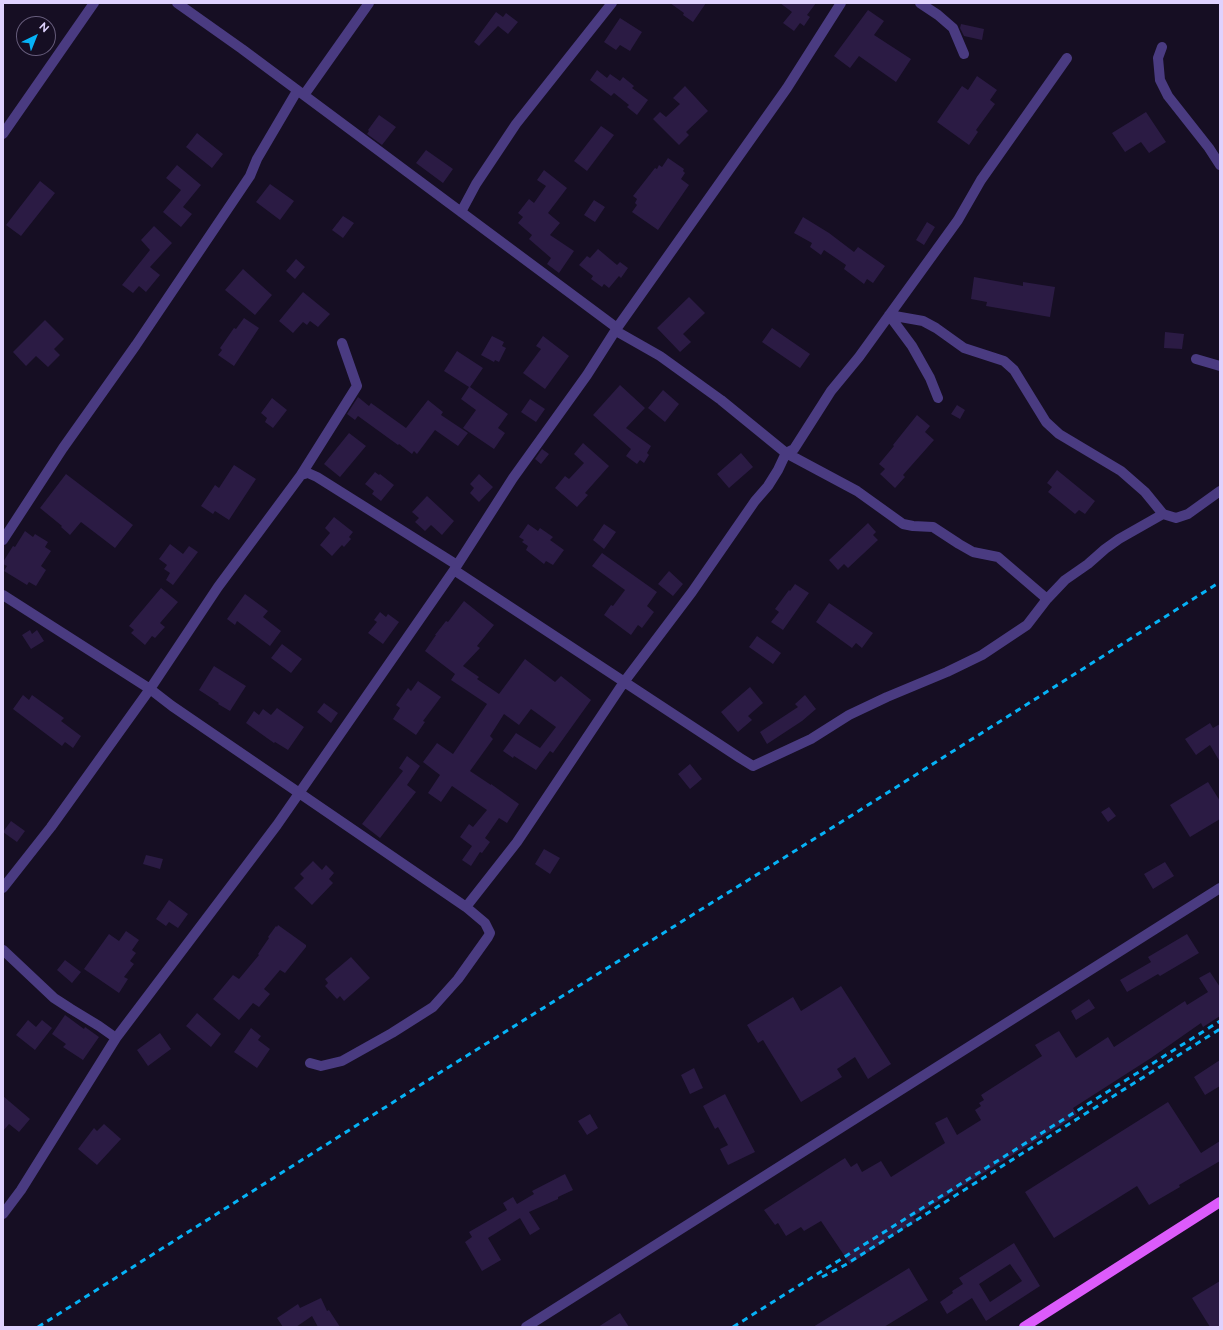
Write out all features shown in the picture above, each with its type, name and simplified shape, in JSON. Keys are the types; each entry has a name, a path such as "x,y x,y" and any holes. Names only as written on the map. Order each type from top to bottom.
{"main road":[{"path":"1024,1327 1220,1202"}],"street":[{"path":"3,134 94,3"},
{"path":"177,3 242,49 616,330 660,356 721,400 786,453 858,491 903,524 933,527 973,552 998,557 1047,599"},
{"path":"3,540 63,448 136,345 250,176 257,159 301,93 369,3"},
{"path":"460,212 476,184 516,124 612,3"},
{"path":"3,1214 20,1190 116,1038 277,825 455,568 513,478 587,375 616,330 786,88 841,3"},
{"path":"920,3 938,14 952,28 964,54"},
{"path":"1162,47 1158,58 1160,80 1168,96 1209,148 1220,165"},
{"path":"466,907 517,842 624,682 692,592 751,506 768,486 786,453 794,449 831,392 859,357 958,220 981,180 1067,58"},
{"path":"889,316 912,346 930,378 938,398"},
{"path":"889,316 923,322 936,328 964,348 1004,361 1014,370 1046,422 1059,434 1121,471 1145,492 1163,514 1176,518 1188,514 1220,491"},
{"path":"3,888 50,827 150,689 218,587 301,475 357,386 342,343"},
{"path":"1196,359 1220,366"},
{"path":"301,475 308,473 317,477 624,682 753,766 811,739 849,715 982,655 1027,625 1047,599 1065,580 1088,564 1104,549 1118,539 1163,514"},
{"path":"3,595 150,689 172,706 300,792 466,907 485,923 490,933 488,937 458,979 433,1007 392,1033 342,1061 321,1066 310,1063"},
{"path":"526,1327 1220,888"},
{"path":"3,950 54,998 116,1038"}],"building":[{"path":"670,3 706,3 693,22 683,15 684,13"},
{"path":"780,3 816,3 807,15 810,17 804,26 800,23 794,31 783,23 792,12"},
{"path":"868,10 884,21 874,35 911,59 896,82 859,56 850,68 834,56"},
{"path":"496,12 503,17 506,13 518,22 508,34 498,26 479,46 474,42"},
{"path":"620,18 642,32 630,51 620,45 616,50 604,42"},
{"path":"961,24 984,29 982,40 964,36 960,28"},
{"path":"597,70 607,78 610,74 620,81 623,77 634,86 632,88 648,100 637,115 627,107 629,105 614,93 611,96 590,80"},
{"path":"977,76 997,90 990,100 995,104 976,130 978,132 969,145 937,122 962,86 968,90"},
{"path":"685,86 708,111 686,132 689,135 679,145 653,119 660,112 666,117 680,104 673,98"},
{"path":"1146,112 1166,142 1149,153 1141,142 1125,152 1112,133"},
{"path":"379,115 396,127 382,145 367,134 369,131 368,130"},
{"path":"601,126 614,135 587,171 574,161"},
{"path":"197,133 223,154 212,168 186,147"},
{"path":"426,150 453,169 443,183 416,163"},
{"path":"668,158 684,169 683,171 685,173 681,179 689,185 658,230 632,212 637,205 635,203 637,199 633,196 655,168 657,169 659,165 662,167"},
{"path":"177,165 201,185 183,207 192,214 181,227 163,212 181,190 166,178"},
{"path":"544,170 567,188 548,213 560,223 550,235 574,251 559,273 547,264 551,258 529,239 532,235 518,223 523,217 518,213 529,199 534,203 546,186 537,180"},
{"path":"40,181 55,193 21,236 6,225"},
{"path":"270,184 294,201 280,220 256,202"},
{"path":"594,200 605,207 595,222 584,215"},
{"path":"343,216 354,223 343,238 332,230"},
{"path":"803,217 829,233 854,252 858,247 885,266 873,283 867,279 864,284 844,269 846,265 824,250 821,255 810,247 812,243 794,233"},
{"path":"927,222 935,227 924,245 916,240"},
{"path":"154,226 172,243 150,267 160,275 146,292 139,286 133,293 122,285 150,250 141,240"},
{"path":"598,249 617,265 620,262 628,268 621,278 619,276 609,288 604,284 602,287 591,279 593,276 579,265 587,256 590,258"},
{"path":"296,259 305,267 295,279 286,271"},
{"path":"243,269 272,295 255,315 225,290"},
{"path":"974,277 1023,286 1023,282 1055,287 1050,317 986,306 987,302 971,299"},
{"path":"303,292 330,314 318,327 310,321 307,325 303,322 293,333 279,321"},
{"path":"689,297 705,313 683,334 691,342 680,352 657,328"},
{"path":"244,318 259,328 234,366 218,355 222,350 220,348 234,328 236,329"},
{"path":"45,320 64,339 54,349 60,355 48,367 36,356 26,366 13,352"},
{"path":"772,328 810,354 800,368 762,342"},
{"path":"1165,332 1184,334 1182,349 1164,348"},
{"path":"492,336 504,342 502,346 506,348 499,362 495,360 494,362 481,355"},
{"path":"543,336 569,356 545,389 523,373 541,349 536,346"},
{"path":"457,351 483,368 470,387 508,414 498,428 505,433 494,449 463,428 476,410 461,399 469,387 444,371"},
{"path":"620,385 645,408 626,428 651,446 647,453 649,455 644,463 640,460 637,464 626,456 631,449 593,415"},
{"path":"663,390 679,404 665,422 648,408"},
{"path":"358,397 369,406 371,403 406,428 428,400 443,412 441,415 468,433 458,446 435,430 417,454 414,451 412,454 358,416 355,420 347,414"},
{"path":"272,398 287,410 273,428 265,422 267,418 261,413"},
{"path":"530,399 545,409 536,422 521,412"},
{"path":"957,405 965,410 960,419 951,414"},
{"path":"917,415 930,426 925,432 934,440 903,475 905,477 895,488 880,474 885,469 879,464"},
{"path":"349,433 366,446 340,477 324,464"},
{"path":"583,443 609,466 585,493 588,495 577,507 555,488 565,476 569,479 584,463 574,454"},
{"path":"542,449 549,454 541,464 535,459"},
{"path":"741,453 753,467 729,488 717,474"},
{"path":"234,465 256,479 229,520 215,511 213,514 201,506 215,485 219,488"},
{"path":"1057,470 1095,501 1085,514 1079,510 1075,514 1048,492 1052,487 1047,483"},
{"path":"375,472 394,485 381,501 372,494 374,491 365,484"},
{"path":"66,474 133,525 115,548 81,522 70,535 61,527 62,526 40,508"},
{"path":"479,474 493,487 479,502 470,493 474,488 470,484"},
{"path":"427,496 454,521 442,535 431,525 425,531 415,522 419,518 412,512"},
{"path":"334,517 353,532 349,537 351,539 344,547 342,545 332,556 320,545 330,533 325,528"},
{"path":"868,523 876,532 873,535 878,540 848,568 844,564 838,570 829,560"},
{"path":"528,524 538,531 540,528 553,537 550,540 564,550 553,565 546,561 544,564 526,550 528,546 522,542 524,540 519,537"},
{"path":"604,524 616,532 604,549 593,540"},
{"path":"25,531 33,537 35,534 48,542 45,547 51,551 41,566 46,570 36,586 29,582 27,585 4,571 7,566 3,564 3,562"},
{"path":"170,544 183,554 189,546 198,552 173,585 166,580 170,573 164,569 167,565 159,559"},
{"path":"602,553 657,592 647,606 654,612 642,628 638,625 631,635 604,615 625,590 592,566"},
{"path":"669,571 683,584 673,596 658,584"},
{"path":"795,584 809,593 783,630 771,622 779,612 775,609"},
{"path":"161,588 178,602 160,623 165,627 155,638 152,636 145,645 131,633 134,630 129,626"},
{"path":"245,594 268,611 263,617 281,631 270,646 237,621 235,625 227,619"},
{"path":"464,601 494,625 477,646 480,648 463,666 479,677 477,679 499,694 525,659 555,682 561,676 591,700 553,753 550,751 536,770 503,751 516,733 540,748 556,727 531,709 519,725 504,714 490,736 493,739 470,771 519,804 507,823 499,818 485,838 490,842 482,853 480,852 471,866 462,860 472,846 460,837 469,824 473,827 487,810 452,786 441,802 428,793 440,775 423,762 437,743 453,754 487,704 451,680 455,674 425,651 435,635 446,621 448,622"},
{"path":"829,603 873,633 862,648 856,643 852,648 816,622"},
{"path":"380,612 386,617 388,614 399,622 383,644 368,633 377,622 374,620"},
{"path":"30,630 32,634 37,630 44,641 31,649 22,635"},
{"path":"757,636 781,653 773,664 749,647"},
{"path":"282,644 302,659 291,673 271,658"},
{"path":"214,666 246,686 230,711 199,690"},
{"path":"418,681 441,697 423,721 425,722 416,735 393,719 400,708 396,705 408,688 411,691"},
{"path":"750,687 763,703 748,716 752,720 738,732 721,712"},
{"path":"23,695 29,700 32,695 64,718 61,721 81,736 73,748 65,742 62,746 13,709"},
{"path":"805,695 816,709 802,721 767,744 760,732 798,707 795,704"},
{"path":"324,703 338,713 331,723 317,712"},
{"path":"277,708 304,727 288,750 275,742 274,743 246,723 254,711 259,715 263,709 271,715"},
{"path":"1210,723 1213,728 1220,724 1220,762 1210,745 1196,755 1185,739"},
{"path":"407,756 420,766 407,785 416,792 380,838 362,824 403,771 399,768"},
{"path":"690,764 702,779 690,789 678,774"},
{"path":"1208,782 1220,801 1220,819 1190,837 1170,805"},
{"path":"1109,807 1116,816 1108,822 1101,812"},
{"path":"11,821 25,831 17,842 3,832"},
{"path":"544,849 560,858 550,874 535,864"},
{"path":"146,855 163,859 160,869 143,864"},
{"path":"313,861 322,870 326,865 334,873 329,879 333,883 312,905 294,888 304,878 300,874"},
{"path":"1165,862 1174,876 1153,889 1144,874"},
{"path":"169,900 188,914 178,928 169,922 166,926 156,919"},
{"path":"278,925 306,945 306,947 285,973 280,970 264,989 270,994 259,1007 253,1003 239,1020 213,999 233,975 239,979 259,955 258,954 269,938 268,937"},
{"path":"126,931 139,940 132,950 136,953 130,961 134,964 124,977 128,979 119,993 84,969 109,934 119,941"},
{"path":"1187,934 1199,953 1160,976 1158,974 1127,992 1120,980 1151,962 1148,957"},
{"path":"351,957 370,978 344,1001 340,996 337,999 325,986 328,983 325,979"},
{"path":"65,960 81,972 72,983 57,970"},
{"path":"1210,972 1220,987 1220,1016 1203,1027 1201,1023 1151,1058 1073,1108 1077,1115 913,1217 916,1221 850,1264 821,1221 804,1231 801,1227 786,1236 778,1223 775,1225 764,1210 845,1158 851,1167 857,1163 862,1172 881,1161 891,1177 945,1143 935,1123 947,1117 957,1135 981,1120 975,1110 981,1106 979,1103 984,1100 981,1095 1042,1056 1035,1045 1059,1031 1076,1058 1108,1037 1114,1047 1185,1001 1187,1005 1208,992 1199,978"},
{"path":"841,986 891,1064 868,1079 855,1057 837,1069 842,1077 801,1102 763,1040 758,1043 747,1025 793,997 801,1011"},
{"path":"1089,999 1095,1008 1076,1020 1071,1011"},
{"path":"197,1013 221,1034 211,1047 186,1026"},
{"path":"65,1015 84,1029 85,1027 99,1037 83,1060 63,1047 66,1044 52,1034"},
{"path":"28,1020 36,1027 42,1020 52,1028 35,1050 16,1035"},
{"path":"251,1028 261,1036 258,1040 270,1049 257,1068 234,1052"},
{"path":"160,1033 171,1049 148,1066 137,1050"},
{"path":"1220,1060 1220,1086 1205,1095 1194,1077"},
{"path":"694,1068 703,1088 690,1094 681,1075"},
{"path":"725,1094 755,1152 728,1165 720,1149 728,1145 718,1127 715,1129 703,1106"},
{"path":"3,1096 30,1119 19,1132 9,1124 3,1131"},
{"path":"1168,1102 1201,1153 1220,1141 1220,1161 1149,1205 1137,1186 1054,1238 1025,1192"},
{"path":"590,1114 598,1128 587,1135 578,1121"},
{"path":"104,1124 121,1139 97,1165 78,1149 94,1128 97,1131"},
{"path":"565,1174 573,1190 558,1197 558,1199 529,1212 540,1229 530,1235 520,1218 488,1238 501,1260 482,1271 465,1242 472,1237 469,1232 507,1210 503,1203 513,1197 517,1204 534,1194 532,1191"},
{"path":"1014,1243 1040,1286 986,1321 972,1298 947,1314 940,1302 953,1293 952,1291 963,1284 959,1278","holes":["1010,1264 1022,1281 990,1302 979,1284"]},
{"path":"909,1268 928,1300 884,1327 813,1327"},
{"path":"1220,1281 1220,1327 1210,1327 1192,1298"},
{"path":"321,1298 327,1311 329,1310 340,1327 318,1327 312,1316 296,1327 283,1327 277,1318 298,1304 300,1308"},
{"path":"620,1313 629,1327 598,1327"}],"railway":[{"path":"38,1327 1220,582"},
{"path":"733,1327 1220,1021"},
{"path":"822,1277 845,1265 1220,1029"}]}
